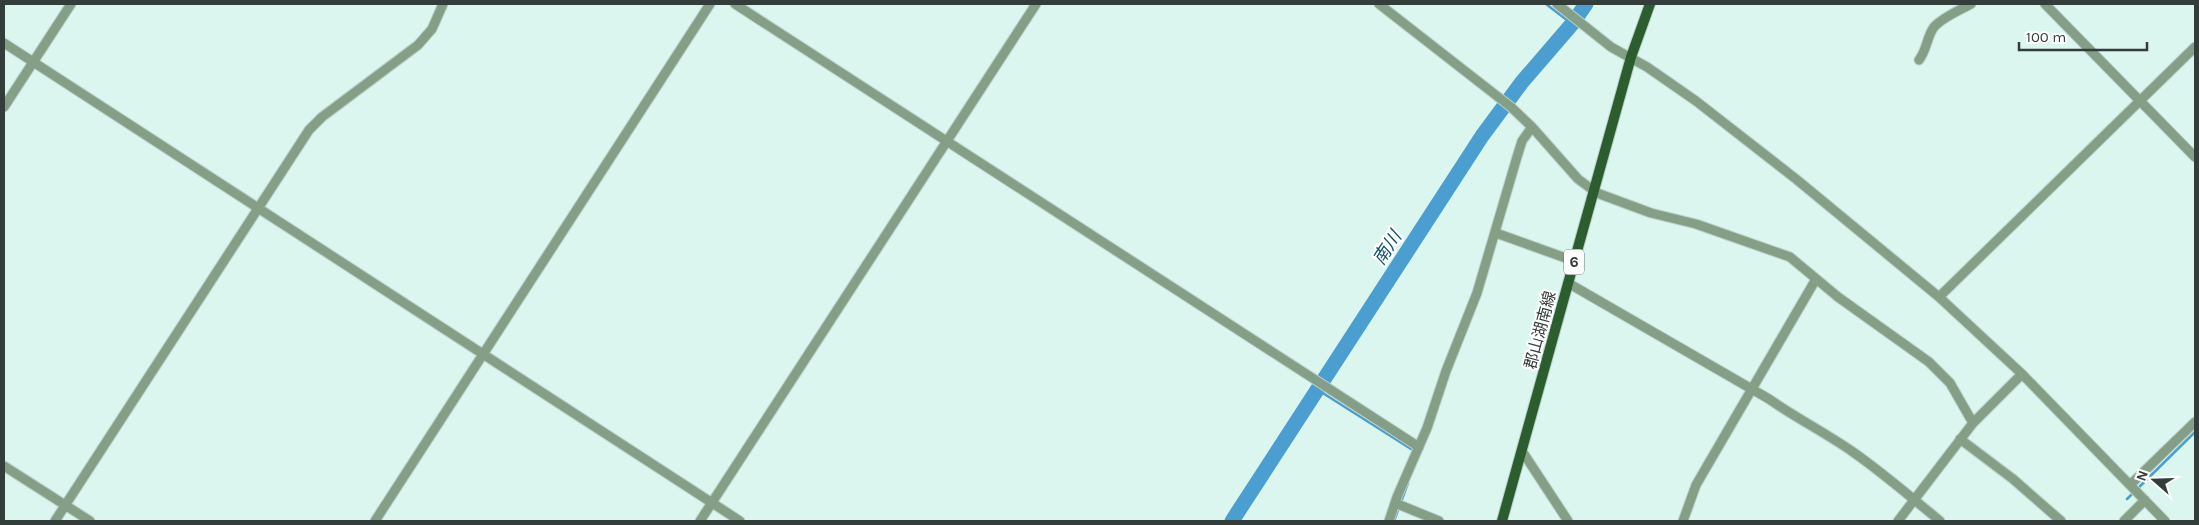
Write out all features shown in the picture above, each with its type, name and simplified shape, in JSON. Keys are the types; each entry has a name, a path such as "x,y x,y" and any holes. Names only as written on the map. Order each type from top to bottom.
{"main road":[{"name":"郡山湖南線","path":"1502,521 1631,57 1650,4"}],"street":[{"path":"4,107 71,4"},
{"path":"55,521 302,140 316,123 418,45 432,29 443,4"},
{"path":"375,521 710,4"},
{"path":"735,4 1419,447"},
{"path":"700,521 1036,4"},
{"path":"1379,4 1502,99 1532,127 1578,179 1600,195 1651,213 1696,224 1790,257 1867,318 1929,362 1950,383 1973,423"},
{"path":"1558,4 1611,47 1631,57 1696,101 1796,179 1939,296 2022,374 2165,521"},
{"path":"1919,60 1925,51 1934,28 1971,4"},
{"path":"2045,4 2195,157"},
{"path":"4,43 740,521"},
{"path":"1939,296 2141,102 2195,47"},
{"path":"1390,521 1395,503 1433,412 1446,371 1477,293 1522,141 1532,127"},
{"path":"1496,233 1574,261"},
{"path":"1683,521 1696,485 1816,279"},
{"path":"1568,283 1753,390 1855,454 1940,521"},
{"path":"1898,521 1973,423 2022,374"},
{"path":"2130,484 2195,422"},
{"path":"1960,439 2020,484 2061,521"},
{"path":"1522,452 1568,521"},
{"path":"4,466 90,521"},
{"path":"2124,521 2145,500"},
{"path":"1395,503 1439,521"}],"waterway":[{"path":"1546,4 1572,24"},
{"name":"南川","path":"1232,521 1482,136 1522,82 1572,24 1586,4"},
{"path":"1318,390 1411,449"},
{"path":"2127,499 2195,432"},
{"path":"1394,521 1408,483"}]}
